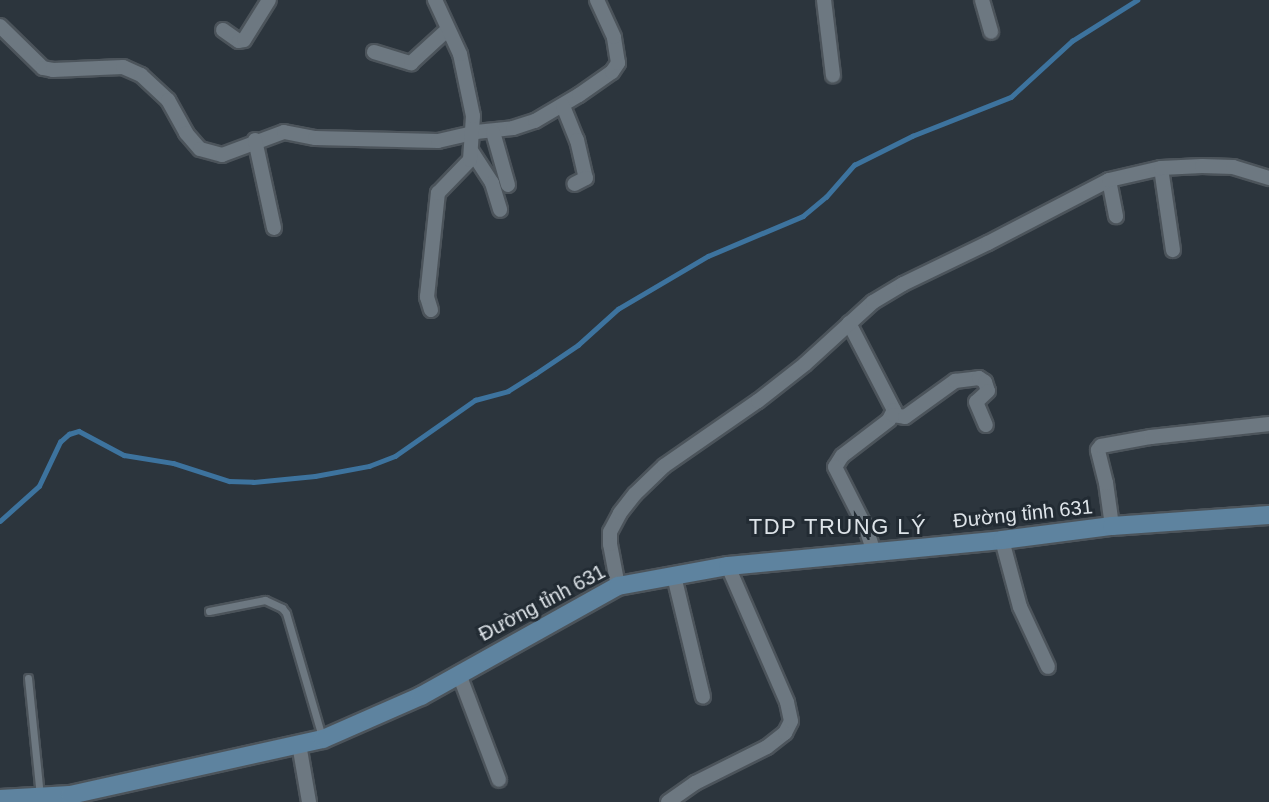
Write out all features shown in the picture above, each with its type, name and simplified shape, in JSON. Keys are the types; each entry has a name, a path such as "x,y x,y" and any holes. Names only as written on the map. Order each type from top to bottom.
{"main road":[{"name":"Đường tỉnh 631","path":"0,799 71,799 322,740 421,696 618,586 728,566 1002,540 1112,526 1269,515"}],"street":[{"path":"223,30 239,41 244,40 269,0"},
{"path":"431,310 427,297 438,194 463,168 472,152 472,116 465,69 435,0"},
{"path":"0,26 43,68 53,70 123,67 141,75 168,100 186,133 200,148 222,154 255,140 284,132 315,138 438,141 472,133 493,132 535,121 563,106 612,72 618,63 614,37 597,0"},
{"path":"824,0 833,75"},
{"path":"982,0 991,32"},
{"path":"374,52 411,63 447,30"},
{"path":"563,106 577,140 586,178 573,184"},
{"path":"493,132 508,185"},
{"path":"255,140 274,228"},
{"path":"472,152 492,183 500,210"},
{"path":"618,586 610,532 620,513 636,494 664,466 736,417 805,364 873,302 903,284 1109,180 1161,168 1233,167 1269,178"},
{"path":"1161,168 1173,250"},
{"path":"1109,180 1116,216"},
{"path":"849,323 892,403 893,415"},
{"path":"874,552 866,528 836,467 842,456 893,415 904,417 961,379 980,378 985,382 988,391 976,402 986,425"},
{"path":"1112,526 1106,483 1098,450 1101,446 1151,437 1269,424"},
{"path":"1002,540 1020,607 1048,667"},
{"path":"668,802 695,783 767,747 789,726 791,715 787,702 728,566"},
{"path":"674,576 703,698"},
{"path":"459,674 499,780"},
{"path":"299,744 309,802"}],"lane":[{"path":"209,611 265,600 276,603 286,614 322,740"},
{"path":"28,678 40,798"}],"waterway":[{"path":"0,521 39,486 60,442 69,434 79,431 124,455 173,463 229,481 253,482 315,476 369,466 395,456 475,400 508,391 535,374 578,345 618,309 708,256 803,216 826,197 854,165 912,136 1011,97 1072,41 1137,0"}],"district":[{"name":"TDP TRUNG LÝ","path":"838,527"}]}
